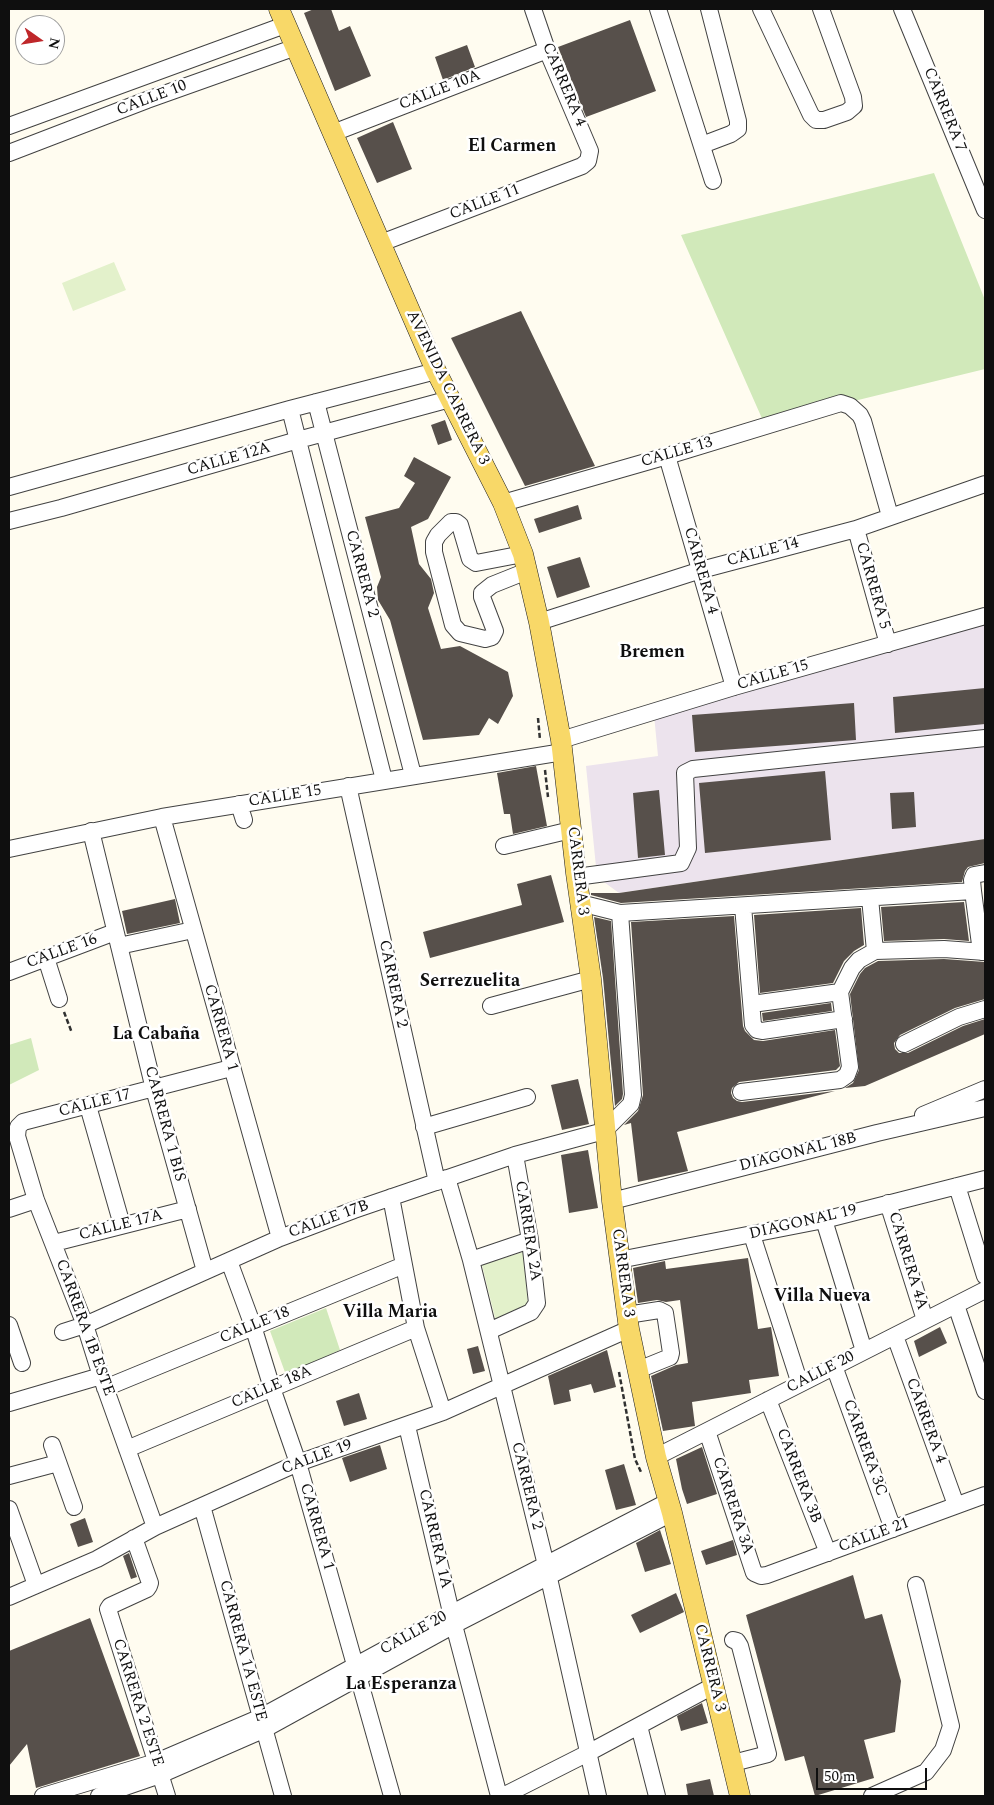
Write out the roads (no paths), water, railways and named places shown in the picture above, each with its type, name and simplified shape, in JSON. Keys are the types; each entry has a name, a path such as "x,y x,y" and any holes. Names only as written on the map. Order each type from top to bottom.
{"main road":[{"path":"281,14 296,47"},
{"name":"AVENIDA CARRERA 3","path":"296,47 436,371 503,503 525,563 539,622 562,746"},
{"name":"CARRERA 3","path":"562,746 576,877 591,979 604,1131 628,1322 629,1369 670,1507 740,1796"}],"street":[{"name":"CARRERA 4","path":"533,9 590,151 588,161"},
{"path":"658,9 713,181"},
{"path":"702,145 731,134 738,129 738,121 709,9"},
{"path":"761,9 811,115 816,120 824,120 847,112 854,106 853,97 821,9"},
{"name":"CARRERA 7","path":"902,9 985,210"},
{"name":"CALLE 10","path":"9,126 281,14"},
{"name":"CALLE 10","path":"9,153 148,100 296,47"},
{"name":"CALLE 10A","path":"334,132 548,50"},
{"name":"CALLE 11","path":"381,243 582,166 588,161"},
{"name":"CALLE 12A","path":"9,488 290,409 436,371"},
{"name":"CALLE 12A","path":"9,521 61,508 298,440 450,400"},
{"name":"CARRERA 2","path":"316,402 413,775"},
{"name":"CALLE 13","path":"503,503 842,404 850,406 860,415 863,421 890,516"},
{"name":"CARRERA 2","path":"290,409 337,616 384,780"},
{"name":"CARRERA 4","path":"667,456 734,687"},
{"name":"CALLE 14","path":"539,622 700,570 856,529 985,484"},
{"path":"451,522 456,522 460,526 472,562 525,563 485,589 482,593 495,630 492,637 485,639 460,633 453,625 434,552 434,542 438,535 451,522"},
{"name":"CARRERA 5","path":"856,529 888,644"},
{"name":"CALLE 15","path":"9,849 162,817 241,812 348,786 542,755 562,746 734,687 985,616"},
{"path":"576,877 681,863 688,848 685,773 693,769 985,738"},
{"name":"CARRERA 2","path":"348,786 424,1127 471,1260 547,1571 598,1796"},
{"name":"CARRERA 1","path":"162,817 280,1238"},
{"path":"504,846 571,830"},
{"name":"CARRERA 1 BIS","path":"91,831 154,1089 205,1271"},
{"path":"741,1092 840,1080 847,1075 850,1067 840,992 852,968 859,960 875,951 944,949 983,952 972,880 974,875 985,873"},
{"path":"580,904 620,913 973,891"},
{"path":"870,898 875,951"},
{"path":"744,906 753,1025 757,1030 762,1031 844,1019"},
{"path":"604,1131 631,1104 633,1095 620,913"},
{"name":"CALLE 16","path":"9,972 46,958 117,940 193,930"},
{"path":"46,958 59,999"},
{"path":"491,1006 591,979"},
{"path":"752,1004 840,992"},
{"path":"904,1044 959,1017 985,1009"},
{"name":"CALLE 17","path":"18,1127 24,1122 231,1068"},
{"path":"876,1133 985,1089"},
{"path":"424,1127 527,1097"},
{"path":"88,1106 122,1225"},
{"name":"DIAGONAL 18B","path":"612,1201 876,1133 985,1108"},
{"name":"CARRERA 1B ESTE","path":"18,1127 17,1142 36,1200 85,1325 103,1382 155,1528"},
{"name":"CALLE 17B","path":"63,1332 85,1325 352,1204 391,1197 515,1155 604,1131"},
{"name":"CARRERA 2A","path":"488,1331 531,1312 537,1303 530,1240 515,1155"},
{"name":"DIAGONAL 19","path":"619,1260 824,1220 985,1179"},
{"path":"957,1186 985,1276"},
{"path":"391,1197 416,1328 443,1412"},
{"path":"9,1209 36,1200"},
{"name":"CARRERA 4A","path":"888,1203 925,1320"},
{"name":"CALLE 17A","path":"54,1243 188,1209"},
{"path":"824,1220 864,1351"},
{"path":"752,1235 800,1384"},
{"path":"471,1260 530,1240"},
{"name":"CARRERA 1","path":"229,1261 253,1326 298,1463 392,1796"},
{"name":"CALLE 18","path":"9,1403 103,1382 253,1326 404,1265"},
{"name":"CALLE 20","path":"656,1457 985,1290"},
{"path":"956,1305 985,1391"},
{"name":"CALLE 19","path":"9,1597 97,1558 155,1528 298,1463 443,1412 501,1386 628,1322 659,1310 665,1313 670,1357 629,1369"},
{"name":"CALLE 18A","path":"127,1449 416,1328"},
{"path":"10,1330 22,1363"},
{"name":"CARRERA 4","path":"894,1336 956,1506"},
{"name":"CARRERA 3C","path":"834,1366 893,1529"},
{"name":"CARRERA 3B","path":"768,1400 828,1553"},
{"name":"CARRERA 1A","path":"407,1426 453,1619 499,1796"},
{"name":"CARRERA 3A","path":"707,1431 754,1573 762,1576"},
{"path":"52,1445 74,1507"},
{"path":"9,1476 58,1463"},
{"name":"CALLE 21","path":"762,1576 985,1495"},
{"name":"CARRERA 1A ESTE","path":"202,1506 283,1796"},
{"name":"CALLE 20","path":"158,1769 262,1723 357,1673 453,1619 670,1507"},
{"path":"10,1516 36,1585"},
{"name":"CARRERA 2 ESTE","path":"134,1538 150,1583 149,1586 147,1590 110,1606 108,1609 167,1796"},
{"path":"872,1796 926,1772 943,1750 951,1726 916,1585"},
{"path":"733,1640 737,1641 740,1646 775,1752 733,1763"},
{"path":"503,1796 713,1686"},
{"path":"639,1726 657,1796"},
{"path":"43,1796 158,1769"},
{"path":"99,1796 158,1769"}],"district":[{"name":"El Carmen","path":"512,147"},
{"name":"Bremen","path":"652,653"},
{"name":"Serrezuelita","path":"470,982"},
{"name":"La Cabaña","path":"156,1035"},
{"name":"Villa Nueva","path":"822,1297"},
{"name":"Villa Maria","path":"390,1313"},
{"name":"La Esperanza","path":"401,1685"}]}
